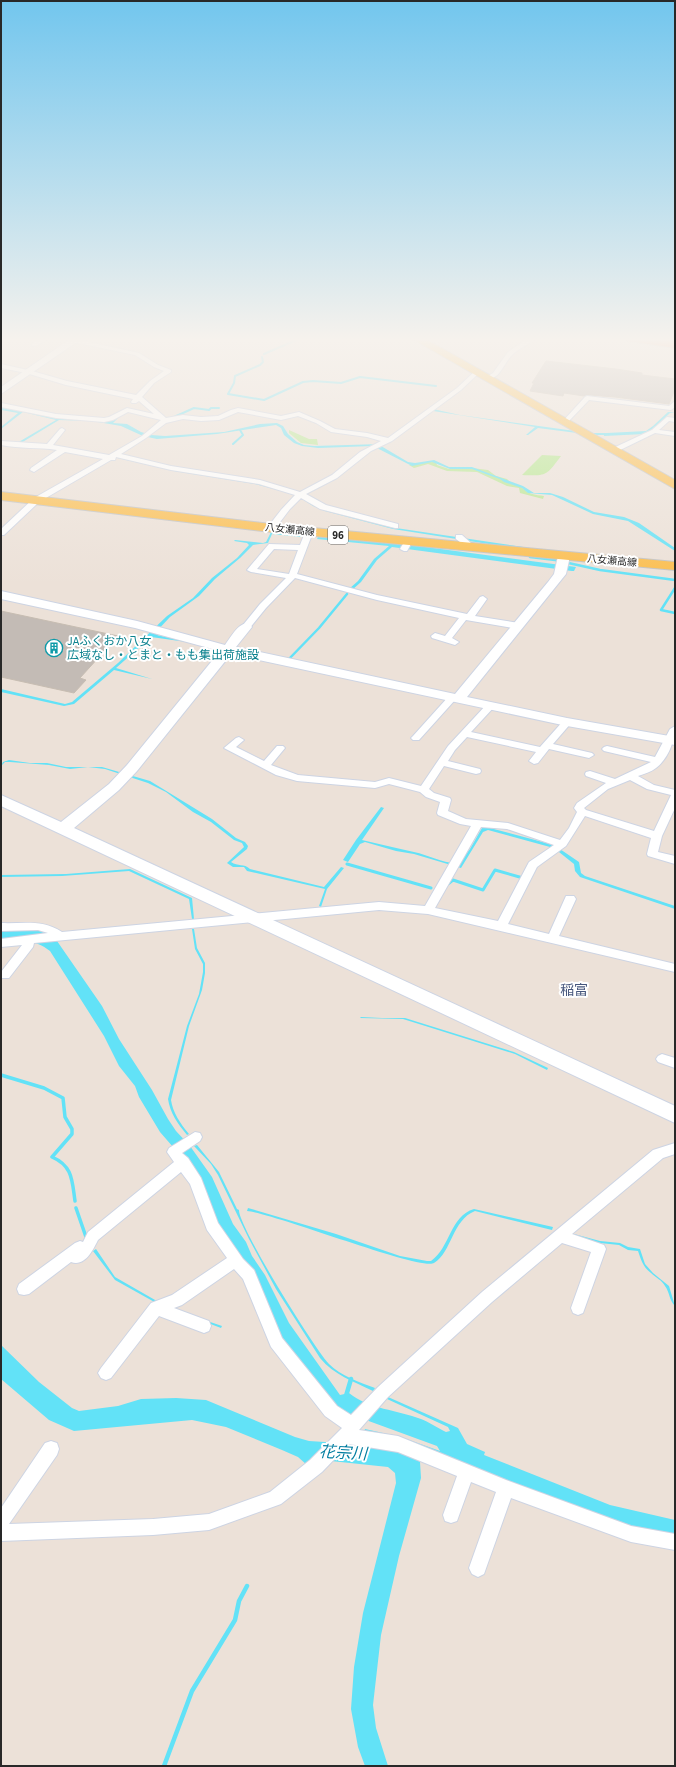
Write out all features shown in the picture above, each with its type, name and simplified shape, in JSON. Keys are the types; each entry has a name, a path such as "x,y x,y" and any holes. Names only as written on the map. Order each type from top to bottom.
{"main road":[{"path":"561,419 675,485"},
{"name":"八女瀬高線","path":"1,496 562,562 675,566"}],"street":[{"path":"98,419 108,419"},
{"path":"1,533 38,500 114,456 148,434 164,419"},
{"path":"312,419 333,431 367,435 387,440"},
{"path":"271,528 287,507 300,496 338,473 375,446 387,440 416,419"},
{"path":"613,450 654,430 666,419"},
{"path":"48,446 62,430"},
{"path":"654,430 675,434"},
{"path":"1,443 12,445 48,446 260,482 300,496 323,507 391,531"},
{"path":"4,452 12,445"},
{"path":"34,470 64,449"},
{"path":"62,829 87,810 126,775 263,606 293,576 309,532"},
{"path":"303,548 272,546 251,570 293,576 351,592 466,618 519,626"},
{"path":"416,738 455,698 519,626 552,585 562,562"},
{"path":"1,595 156,630 228,650 490,706 567,722 673,737 658,761 651,768 632,777 614,782 604,787 579,808 582,812 657,836"},
{"path":"434,636 451,640 466,618 483,599"},
{"path":"424,790 451,748 490,706"},
{"path":"534,761 567,722"},
{"path":"464,733 589,755"},
{"path":"239,740 229,748 267,764 280,773 297,778 375,785 389,780 424,790 430,795 446,800 442,813 464,822 508,826 558,847"},
{"path":"267,764 280,748"},
{"path":"607,749 658,761"},
{"path":"441,762 476,771"},
{"path":"590,774 614,782"},
{"path":"632,777 651,787 675,793"},
{"path":"675,797 657,836 652,854 675,860"},
{"path":"1,800 556,1058 675,1115"},
{"path":"501,926 533,864 558,847 573,830 582,812"},
{"path":"428,910 455,865 476,824"},
{"path":"553,937 570,899"},
{"path":"1,943 60,936 379,906 428,910 553,937 675,968"},
{"path":"1,927 41,926 60,936"},
{"path":"5,975 29,944 27,940"},
{"path":"662,1059 675,1063"},
{"path":"76,1257 86,1250 93,1236 179,1156 191,1139"},
{"path":"1,1533 153,1527 208,1522 275,1498 316,1466 383,1392 487,1297 660,1152 675,1148"},
{"path":"179,1156 196,1182 212,1226 236,1260 249,1275 276,1342 331,1411 349,1430 398,1444 506,1488 631,1534 675,1542"},
{"path":"559,1236 599,1249 578,1308"},
{"path":"24,1289 82,1246 88,1245"},
{"path":"106,1373 156,1308 177,1300 236,1260"},
{"path":"156,1308 204,1326"},
{"path":"1,1522 51,1449"},
{"path":"451,1515 466,1472"},
{"path":"478,1568 506,1488"}],"green space":[{"path":"289,430 309,439 317,439 318,445 301,443 289,433"},
{"path":"542,455 561,456 549,471 541,475 522,475"},
{"path":"436,462 437,465 449,469 464,467 488,470 496,476 507,479 511,483 521,486 528,492 535,495 544,496 543,499 520,493 519,488 507,486 477,472 447,471 428,464 414,468 409,465"}],"water":[{"path":"10,419 13,419 1,429 1,427"},
{"path":"54,419 117,419 113,423 127,424 141,432 151,435 165,436 224,432 260,424 277,423 283,426 288,434 297,442 304,445 314,446 381,444 390,440 418,419 421,419 393,440 381,446 408,462 415,463 434,460 449,467 472,467 523,486 534,493 550,493 563,497 594,512 624,517 639,523 675,548 675,551 628,521 593,514 552,495 528,493 522,488 472,469 450,469 432,462 412,466 373,446 318,448 302,446 294,443 284,435 281,428 276,425 217,434 157,439 143,436 121,426 92,421 59,420 21,443 47,444 45,445 17,445 1,441 17,443 56,420"},
{"path":"487,419 575,431 577,433 538,428 526,435 535,427"},
{"path":"660,419 663,419 645,434 603,436 607,433 646,431"},
{"path":"55,445 248,481 299,494 322,508 396,528 530,548 501,546 393,529 325,511 313,506 296,495 255,484 174,471 109,456 53,446"},
{"path":"271,532 303,535 302,537 272,534 268,543 253,545 215,579 199,596 170,617 155,633 157,635 194,643 151,637 116,668 152,679 114,670 74,704 64,706 1,692 1,689 65,704 72,702 118,663 167,616 193,598 212,578 237,558 249,545 247,543 234,541 235,540 263,543 266,542"},
{"path":"318,537 403,544 576,567 574,571 572,571 392,547 377,560 361,582 352,590 349,589 358,581 374,559 389,546 317,539"},
{"path":"9,760 30,763 47,763 66,767 88,767 70,769 49,765 10,762 5,762 1,766 3,762"},
{"path":"88,767 102,767 150,781 212,819 236,838 245,842 248,846 247,849 231,862 236,864 248,867 250,869 324,887 341,867 344,868 327,889 321,907 319,906 325,889 247,871 244,867 233,867 227,863 244,847 242,843 234,840 211,822 193,812 166,792 148,783 105,769"},
{"path":"381,807 384,808 362,840 420,853 447,862 459,863 470,849 482,828 490,828 554,845 579,862 581,873 585,876 675,906 675,909 580,877 575,871 574,864 554,848 551,849 550,847 488,830 483,832 461,868 414,854 396,851 365,842 360,844 348,862 343,860"},
{"path":"130,869 192,898 194,919 192,919 189,899 129,871 62,876 1,877 1,875 66,874"},
{"path":"1,929 37,930 47,933 57,941 102,1006 119,1039 152,1090 168,1119 176,1131 190,1146 212,1177 233,1224 246,1242 252,1256 265,1275 289,1323 340,1395 349,1393 365,1403 412,1416 424,1420 446,1432 450,1431 448,1427 387,1399 388,1397 458,1428 467,1444 485,1452 484,1455 610,1505 675,1520 675,1538 640,1531 364,1432 365,1429 401,1437 440,1451 437,1446 355,1416 340,1413 288,1355 173,1147 160,1132 139,1097 135,1086 119,1066 104,1036 50,951 39,944 1,940"},
{"path":"192,929 194,929 197,948 205,963 205,973 202,990 189,1026 171,1100 177,1118 189,1134 187,1135 175,1118 168,1099 187,1026 199,994 203,972 203,964 195,949"},
{"path":"360,1018 405,1018 514,1052 548,1068 547,1070 515,1054 403,1019"},
{"path":"197,1145 219,1172 237,1209 239,1210 242,1221 263,1262 308,1335 329,1364 350,1378 375,1388 373,1391 351,1381 331,1369 320,1358 276,1289 249,1239 218,1175 211,1164 194,1146"},
{"path":"248,1208 336,1234 400,1256 427,1261 431,1261 437,1255 460,1218 474,1209 553,1227 552,1230 475,1211 467,1215 461,1221 445,1252 440,1258 434,1263 423,1263 403,1259 263,1214 247,1211"},
{"path":"574,1234 600,1241 620,1243 628,1247 640,1249 645,1264 653,1273 669,1286 675,1306 664,1284 644,1266 638,1251 628,1250 619,1245 600,1243 573,1236"},
{"path":"96,1249 115,1277 169,1308 222,1326 221,1328 158,1304 115,1280 93,1251"},
{"name":"花宗川","path":"1,1345 39,1382 72,1408 79,1411 118,1406 141,1399 176,1398 206,1400 295,1437 309,1441 371,1445 415,1456 420,1462 421,1478 399,1556 381,1635 373,1705 376,1728 388,1766 365,1766 358,1747 351,1709 354,1667 363,1613 396,1483 395,1473 388,1467 331,1461 307,1465 298,1457 226,1427 192,1420 74,1431 49,1420 1,1379"}],"building":[{"name":"JAふくおか八女 広域なし・とまと・もも集出荷施設","path":"1,611 118,636 80,678 86,680 74,693 1,677"}],"waterway":[{"path":"233,444 243,435 240,430"},
{"path":"593,434 608,434"},
{"path":"530,557 555,560 600,570 675,580"},
{"path":"675,588 661,610 675,613"},
{"path":"287,661 319,628 347,594"},
{"path":"347,864 431,888"},
{"path":"448,884 453,880 483,890 495,870 523,878"},
{"path":"1,1075 44,1088 63,1098 65,1117 72,1129 72,1134 52,1157 64,1165 68,1170 72,1181 75,1201"},
{"path":"76,1208 86,1237"},
{"path":"346,1396 351,1379"},
{"path":"164,1766 192,1691 235,1620 239,1601 247,1586"}],"place":[{"name":"JAふくおか八女 広域なし・とまと・もも集出荷施設","path":"54,648"}],"district":[{"name":"稲富","path":"574,991"}]}
